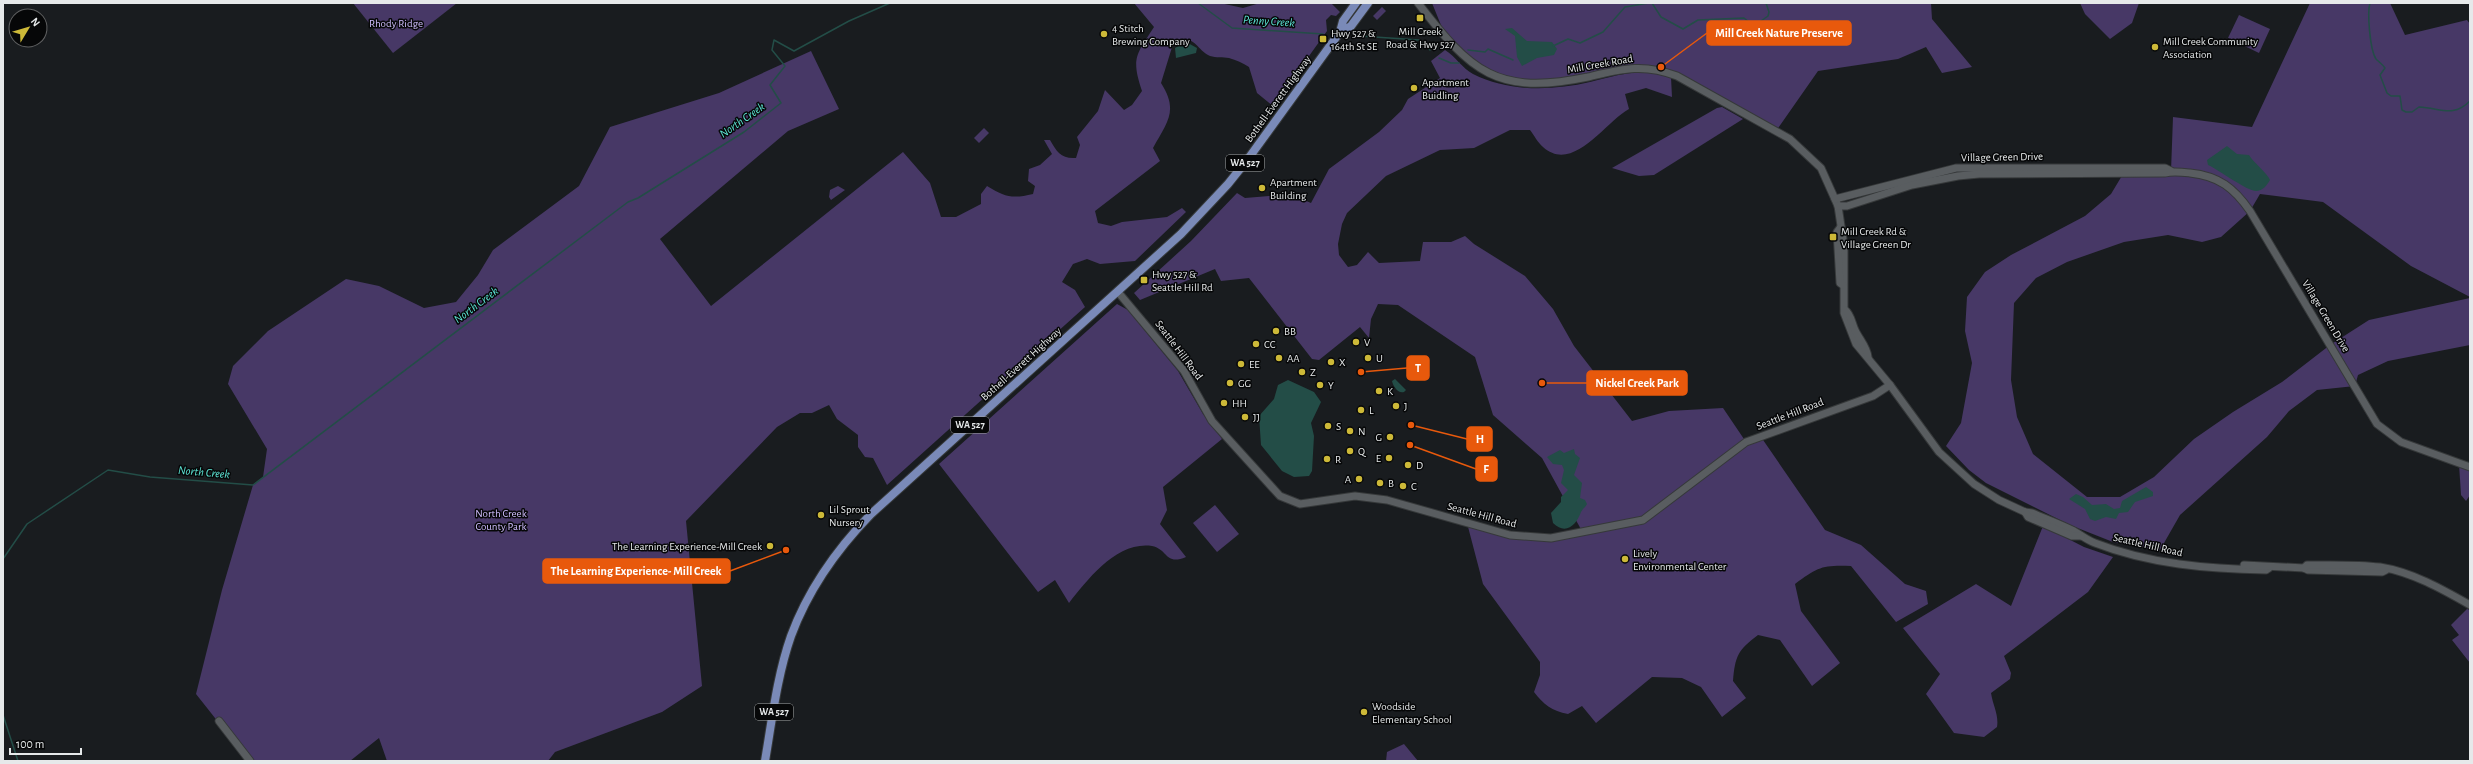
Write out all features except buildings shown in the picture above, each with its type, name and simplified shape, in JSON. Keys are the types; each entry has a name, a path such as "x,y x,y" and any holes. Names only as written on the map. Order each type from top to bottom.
{"main road":[{"name":"Bothell-Everett Highway","path":"765,761 782,667 791,636 818,581 844,544 871,514 1181,234 1228,184 1340,32 1343,21 1356,3"},
{"name":"Bothell-Everett Highway","path":"1340,32 1351,26 1368,3"}],"street":[{"name":"Mill Creek Road","path":"1418,3 1459,53 1478,67 1505,79 1537,84 1561,82 1630,68 1646,68 1677,76 1785,136 1804,150 1822,168 1837,202 1844,251 1845,283 1843,285 1845,310 1848,312 1853,327 1868,352 1868,357 1890,385"},
{"name":"Village Green Drive","path":"1837,202 1847,206 1912,185 1958,176 1979,174 2165,173 2172,171 2205,174 2224,182 2237,192 2250,211 2377,424 2401,442 2470,467"},
{"name":"Seattle Hill Road","path":"1118,292 1184,371 1212,421 1280,496 1300,504 1355,496 1387,500 1510,535 1551,538 1643,520 1746,442 1873,396 1890,385 1914,417 1919,419 1943,450 1944,455 1962,474 1980,488 2025,512 2039,516 2095,543 2154,560 2182,565 2213,567 2216,564 2266,565 2269,568 2304,568 2308,570 2382,572 2386,570 2430,583 2470,605"},
{"path":"219,721 250,761"}],"green space":[{"name":"Rhody Ridge","path":"353,3 457,3 393,53"},
{"name":"North Creek County Park","path":"1134,3 1220,3 1243,8 1260,3 1331,3 1340,12 1336,16 1331,15 1326,20 1327,31 1273,106 1257,93 1249,67 1229,58 1210,56 1190,41 1180,41 1173,44 1161,83 1169,101 1169,116 1153,148 1160,161 1095,211 1098,223 1111,226 1122,222 1167,217 1182,208 1186,212 1135,261 1100,264 1087,259 1073,264 1062,282 1075,290 1085,307 887,485 873,458 865,457 858,447 858,435 837,419 829,405 812,413 800,413 777,427 686,521 702,686 662,712 555,752 548,761 387,761 379,738 350,761 249,761 196,694 222,590 253,485 263,477 267,449 228,384 233,366 268,331 346,279 379,286 424,308 456,302 478,275 493,250 579,186 610,127 719,93 811,51 839,109 788,131 660,239 711,306 903,152 930,183 941,217 956,217 981,204 981,194 987,186 999,193 1014,197 1033,194 1035,186 1028,181 1029,169 1040,165 1052,154 1044,140 1050,140 1057,151 1063,156 1076,158 1080,145 1077,137 1098,111 1105,90 1124,110 1132,105 1142,91 1137,71 1137,57 1139,51 1154,27"},
{"path":"1432,3 1931,3 1932,19 1972,67 1942,73 1926,47 1898,59 1818,71 1776,131 1749,116 1728,100 1720,100 1693,85 1646,68 1537,84 1495,76 1447,40"},
{"path":"2080,3 2139,3 2132,23 2110,39 2085,14"},
{"path":"2310,3 2390,3 2405,35 2467,20 2470,24 2470,297 2411,266 2323,202 2260,194 2250,211 2221,237 2202,242 2168,235 2124,242 2067,262 2036,278 2014,303 2011,380 2017,417 2033,454 2087,497 2120,497 2154,477 2194,439 2233,412 2282,382 2330,345 2369,320 2470,298 2470,345 2388,361 2358,375 2355,386 2317,390 2289,411 2267,437 2180,515 2160,550 2113,542 2070,525 1986,483 1969,470 1946,446 1961,423 1972,363 1965,331 1967,297 1985,272 2011,255 2085,216 2111,194 2123,174 2171,171 2173,117 2252,127"},
{"path":"1382,7 1386,11 1377,20 1373,16"},
{"path":"2239,15 2270,29 2259,53 2228,38"},
{"path":"1445,50 1473,74 1501,84 1530,88 1560,87 1630,73 1648,73 1671,77 1672,97 1646,88 1625,94 1629,109 1588,143 1577,150 1566,154 1554,154 1543,147 1530,130 1510,130 1474,148 1440,150 1386,176 1347,213 1342,224 1338,244 1339,255 1348,267 1357,265 1368,252 1379,263 1420,261 1423,242 1451,242 1465,236 1474,244 1525,276 1553,309 1574,346 1632,421 1669,411 1723,408 1746,442 1761,437 1825,530 1861,545 1905,584 1926,591 1928,604 1896,622 1851,566 1821,568 1795,584 1801,611 1840,663 1812,686 1780,640 1758,635 1742,650 1735,665 1733,681 1746,698 1722,717 1701,687 1682,678 1652,677 1596,723 1582,706 1568,714 1557,711 1544,703 1534,692 1540,675 1540,662 1483,584 1467,523 1525,536 1552,537 1583,533 1542,458 1493,415 1475,357 1398,305 1378,304 1371,319 1369,338 1360,327 1319,360 1312,359 1249,278 1221,281 1215,269 1140,300 1134,293 1191,241 1237,193 1245,198 1281,195 1285,192 1311,203 1329,169 1379,132 1402,110 1408,99 1440,78 1431,61"},
{"path":"1722,107 1743,119 1654,175 1639,176 1612,168 1717,108"},
{"path":"984,128 989,133 979,143 974,138"},
{"path":"838,186 845,190 831,200 829,197 830,190"},
{"path":"1117,304 1128,310 1178,371 1203,414 1222,439 1163,487 1167,510 1160,524 1186,557 1174,560 1161,550 1152,546 1139,546 1127,549 1104,564 1094,573 1069,603 1055,580 1038,592 939,464"},
{"path":"2459,464 2470,467 2470,495 2466,501 2461,495"},
{"path":"1215,505 1239,534 1217,552 1193,523"},
{"path":"2043,526 2084,547 2113,557 2088,592 2004,656 2011,673 2010,679 1991,693 1997,714 1997,727 1984,737 1954,733 1926,694 1940,674 1903,628 1976,584 2011,606"},
{"path":"2467,609 2470,610 2470,663 2452,640 2459,635 2451,625"},
{"path":"1404,744 1418,761 1386,761 1387,752"}],"shaded area":[{"path":"1512,28 1527,41 1552,42 1557,49 1554,55 1537,58 1522,66 1517,57 1515,36 1505,29"},
{"path":"1186,42 1197,48 1196,53 1176,58 1175,48"},
{"path":"2227,146 2237,154 2249,155 2267,175 2270,180 2268,184 2261,190 2252,190 2208,165 2207,160"},
{"path":"1395,379 1406,390 1404,392 1398,391 1395,387 1392,381"},
{"path":"1288,380 1314,392 1321,402 1311,423 1314,436 1312,471 1309,476 1294,477 1282,471 1261,445 1259,416 1274,399 1278,385"},
{"path":"1574,449 1575,454 1580,458 1574,475 1582,483 1580,498 1585,500 1587,504 1574,524 1567,528 1562,528 1553,523 1551,513 1561,502 1561,497 1568,490 1561,483 1564,470 1562,465 1553,464 1547,457 1560,450 1564,453"},
{"path":"2146,487 2153,492 2153,496 2135,502 2128,512 2119,513 2116,519 2106,517 2095,521 2090,519 2085,509 2069,499 2076,494 2083,497 2092,505 2106,504 2114,509 2120,508 2122,501"}],"waterway":[{"name":"North Creek","path":"3,559 27,524 108,470 150,477 253,485 628,202 638,198 744,132 781,103 770,85 785,66 772,50 774,40 794,51 849,21 890,3"},
{"name":"Penny Creek","path":"1198,3 1232,28 1323,34"},
{"name":"Penny Creek","path":"1553,46 1568,39 1580,43 1603,32 1625,7 1649,3"},
{"name":"Penny Creek","path":"1652,3 1661,17 1683,29 1698,20 1744,18 1754,26 1768,16 1769,12 1766,3"},
{"name":"Penny Creek","path":"2370,3 2369,23 2372,48 2376,59 2385,68 2380,75 2387,93 2391,96 2400,96 2402,110 2412,112 2419,107 2452,111 2464,106 2470,101"},
{"name":"Penny Creek","path":"1360,36 1419,40 1430,50"},
{"name":"Penny Creek","path":"1468,50 1485,52 1488,49 1513,60"},
{"name":"Penny Creek","path":"1439,58 1451,63 1459,63"},
{"name":"North Creek","path":"3,715 18,761"}],"place":[{"name":"Mill Creek Road & Hwy 527","path":"1420,18"},
{"name":"4 Stitch Brewing Company","path":"1104,34"},
{"name":"Hwy 527 & 164th St SE","path":"1323,39"},
{"name":"Mill Creek Community Association","path":"2155,47"},
{"name":"Mill Creek Nature Preserve","path":"1661,67"},
{"name":"Apartment Buidling","path":"1414,88"},
{"name":"Apartment Building","path":"1262,188"},
{"name":"Mill Creek Rd & Village Green Dr","path":"1833,237"},
{"name":"Hwy 527 & Seattle Hill Rd","path":"1144,280"},
{"name":"BB","path":"1276,331"},
{"name":"V","path":"1356,342"},
{"name":"CC","path":"1256,344"},
{"name":"AA","path":"1279,358"},
{"name":"U","path":"1368,358"},
{"name":"X","path":"1331,362"},
{"name":"EE","path":"1241,364"},
{"name":"Z","path":"1302,372"},
{"name":"T","path":"1361,372"},
{"name":"GG","path":"1230,383"},
{"name":"Nickel Creek Park","path":"1542,383"},
{"name":"Y","path":"1320,385"},
{"name":"K","path":"1379,391"},
{"name":"HH","path":"1224,403"},
{"name":"J","path":"1396,406"},
{"name":"L","path":"1361,410"},
{"name":"JJ","path":"1245,417"},
{"name":"H","path":"1411,425"},
{"name":"S","path":"1328,426"},
{"name":"N","path":"1350,431"},
{"name":"G","path":"1390,437"},
{"name":"F","path":"1410,445"},
{"name":"Q","path":"1350,451"},
{"name":"E","path":"1389,458"},
{"name":"R","path":"1327,459"},
{"name":"D","path":"1408,465"},
{"name":"A","path":"1359,479"},
{"name":"B","path":"1380,483"},
{"name":"C","path":"1403,486"},
{"name":"Lil Sprout Nursery","path":"821,515"},
{"name":"The Learning Experience-Mill Creek","path":"770,546"},
{"name":"The Learning Experience- Mill Creek","path":"786,550"},
{"name":"Lively Environmental Center","path":"1625,559"},
{"name":"Woodside Elementary School","path":"1364,712"}]}
